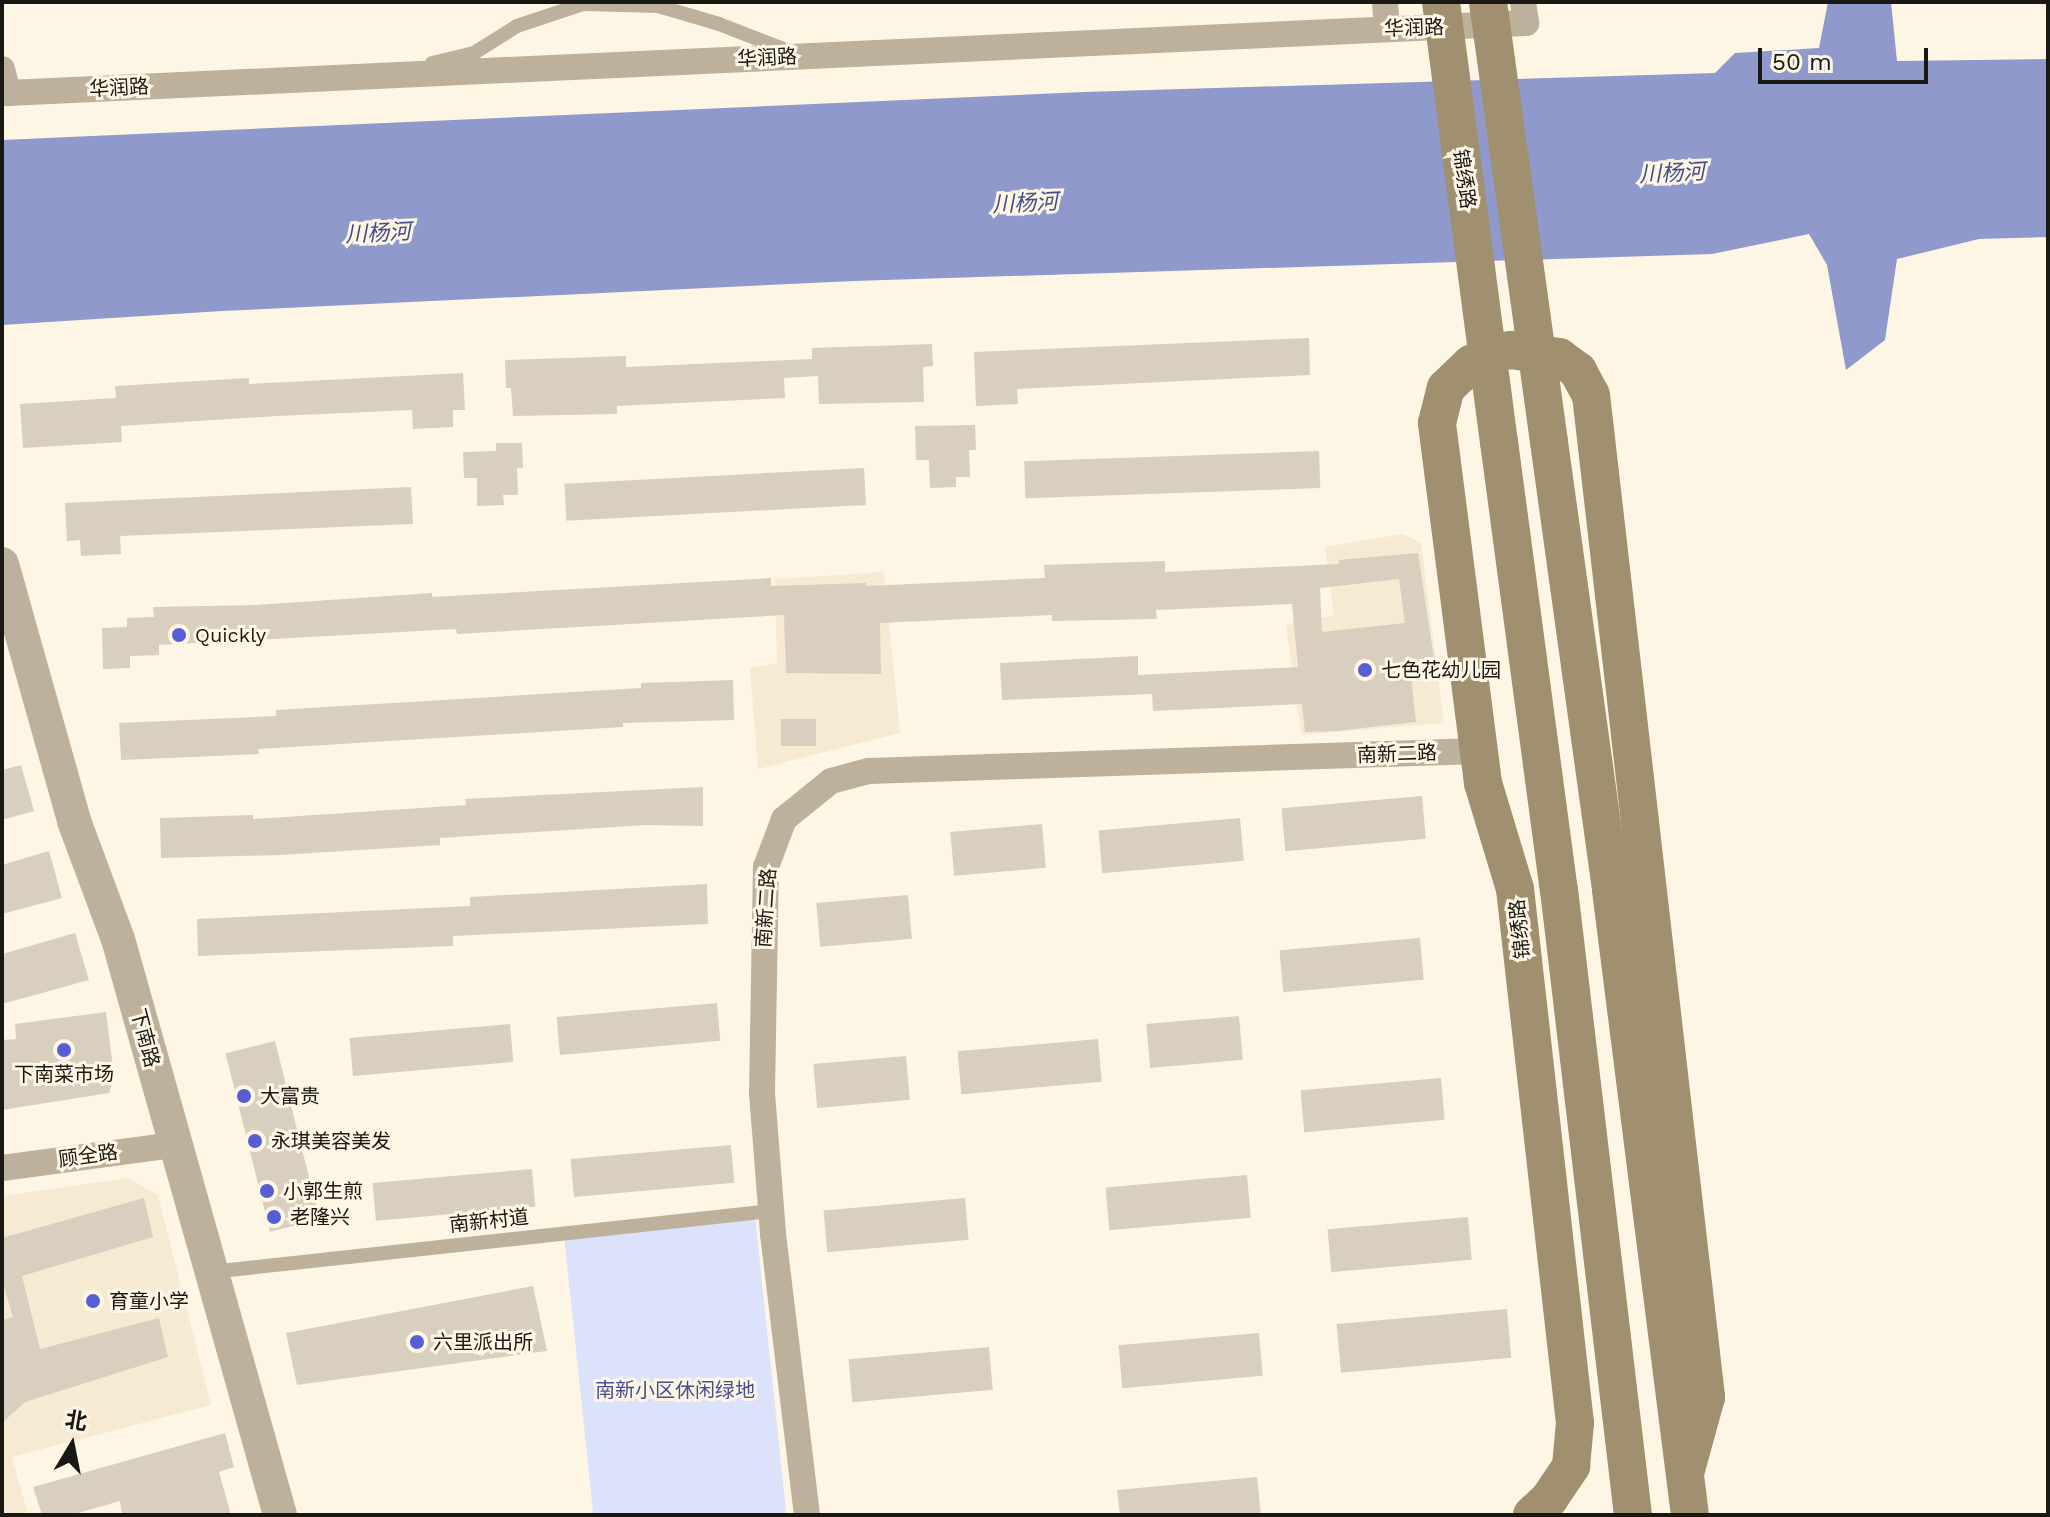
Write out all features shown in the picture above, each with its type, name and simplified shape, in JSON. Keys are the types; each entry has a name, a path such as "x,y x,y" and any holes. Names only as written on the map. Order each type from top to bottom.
{"main road":[{"name":"锦绣路","path":"1441,2 1559,890 1633,1515"},
{"name":"锦绣路","path":"1488,2 1609,874 1690,1515"},
{"name":"锦绣路","path":"1532,1515 1549,1499 1571,1466 1575,1423 1515,889 1483,783 1437,423 1446,388 1471,364 1494,353 1527,351 1559,357 1578,371 1591,395 1706,1397 1685,1473"}],"street":[{"path":"1385,2 1387,29"},
{"name":"华润路","path":"5,81 382,75 1387,29 1524,13"},
{"name":"下南路","path":"2,564 74,821 118,939 280,1515"},
{"name":"南新二路","path":"807,1515 771,1211 762,1093 766,867 784,819 831,781 869,771 1479,751"},
{"name":"顾全路","path":"2,1168 174,1145"}],"lane":[{"path":"382,75 474,53 517,26 583,4 658,6 719,24 771,46 814,55"},
{"name":"南新村道","path":"211,1272 771,1211"}],"shaded area":[{"name":"七色花幼儿园","path":"1403,534 1421,543 1444,723 1301,735 1286,625 1334,615 1325,547"},
{"path":"884,572 900,733 758,769 750,668 777,663 775,579"},
{"name":"育童小学","path":"128,1178 158,1195 211,1405 12,1457 28,1515 2,1515 2,1196"}],"green space":[{"name":"南新小区休闲绿地","path":"755,1216 786,1515 593,1515 564,1236"}],"water":[{"name":"川杨河","path":"1828,2 1891,2 1897,61 2048,59 2048,237 1979,239 1897,259 1885,340 1846,370 1827,265 1809,234 1712,254 854,281 222,311 2,325 2,140 1084,92 1715,73 1735,53 1819,48"}],"building":[{"path":"1309,338 1310,375 1017,389 1018,404 976,406 974,352"},
{"path":"932,344 933,366 923,367 924,402 819,404 818,376 784,378 785,398 617,406 617,414 513,416 511,388 506,388 505,360 626,356 626,367 812,359 812,348"},
{"path":"463,373 465,410 453,410 453,427 413,429 412,410 277,416 121,426 122,442 23,448 20,404 116,398 115,386 249,378 249,384"},
{"path":"975,425 976,450 969,450 970,477 956,477 956,487 930,488 929,460 916,460 915,426"},
{"path":"496,443 522,443 523,468 517,468 518,495 503,495 504,505 477,506 477,478 464,478 463,452 496,451"},
{"path":"1319,451 1320,488 1025,498 1024,461"},
{"path":"864,468 866,505 566,521 564,484"},
{"path":"411,487 413,524 120,536 121,554 81,556 80,540 67,541 65,503"},
{"path":"1418,553 1435,665 1410,668 1416,722 1305,732 1302,704 1153,711 1152,694 1002,700 1000,663 1138,656 1138,675 1298,667 1292,604 1156,610 1157,619 1052,621 1052,615 880,623 881,674 786,673 784,615 457,634 456,629 159,645 159,655 130,656 130,668 103,669 102,628 127,627 127,618 154,617 153,607 256,605 432,593 432,597 771,578 771,586 866,583 866,586 1045,578 1044,565 1165,561 1165,572 1339,564 1339,560","holes":["1399,579 1405,623 1322,632 1320,588"]},
{"path":"733,680 734,720 623,723 623,727 258,749 259,754 121,760 119,723 276,716 276,710 641,688 641,683"},
{"path":"781,719 816,719 816,746 781,746"},
{"path":"21,765 34,811 2,820 2,770"},
{"path":"703,787 703,826 647,825 440,838 440,845 280,855 161,858 160,818 253,815 253,819 466,805 465,799"},
{"path":"1422,796 1426,839 1285,851 1282,808"},
{"path":"1240,818 1244,861 1102,873 1099,830"},
{"path":"1042,824 1046,868 954,876 950,832"},
{"path":"49,851 62,898 2,914 2,865"},
{"path":"707,884 708,924 453,936 453,946 198,956 197,919 470,906 470,897"},
{"path":"908,895 912,939 820,947 816,903"},
{"path":"75,933 89,980 2,1004 2,954"},
{"path":"1420,938 1424,980 1283,992 1280,950"},
{"path":"717,1003 720,1041 560,1055 557,1017"},
{"name":"下南菜市场","path":"106,1012 114,1076 109,1093 2,1110 2,1040 16,1039 15,1024"},
{"path":"1239,1016 1243,1060 1150,1068 1146,1024"},
{"path":"510,1024 513,1062 353,1076 350,1038"},
{"path":"1098,1039 1102,1082 961,1094 958,1051"},
{"path":"275,1041 320,1220 270,1232 226,1053"},
{"path":"906,1056 910,1100 817,1108 813,1064"},
{"path":"1441,1078 1445,1120 1304,1132 1301,1090"},
{"path":"731,1145 734,1183 574,1197 571,1159"},
{"path":"532,1169 535,1207 376,1221 373,1183"},
{"path":"1247,1175 1251,1218 1109,1230 1106,1187"},
{"path":"144,1198 153,1237 22,1276 40,1349 159,1318 168,1357 25,1402 2,1423 2,1320 13,1317 2,1280 2,1238"},
{"path":"965,1198 969,1240 827,1252 824,1210"},
{"path":"1468,1217 1472,1260 1331,1272 1328,1229"},
{"name":"六里派出所","path":"533,1286 547,1351 297,1385 286,1333"},
{"path":"1507,1309 1511,1358 1341,1373 1337,1324"},
{"path":"1259,1333 1263,1376 1122,1388 1119,1345"},
{"path":"989,1347 993,1390 852,1402 849,1359"},
{"path":"225,1433 234,1467 219,1472 231,1515 122,1515 120,1501 71,1515 42,1515 33,1487"},
{"path":"1257,1477 1261,1515 1120,1515 1117,1490"}],"place":[{"name":"Quickly","path":"179,635"},
{"name":"七色花幼儿园","path":"1365,670"},
{"name":"下南菜市场","path":"64,1050"},
{"name":"大富贵","path":"244,1096"},
{"name":"永琪美容美发","path":"255,1141"},
{"name":"小郭生煎","path":"267,1191"},
{"name":"老隆兴","path":"274,1217"},
{"name":"育童小学","path":"93,1301"},
{"name":"六里派出所","path":"417,1342"}]}
